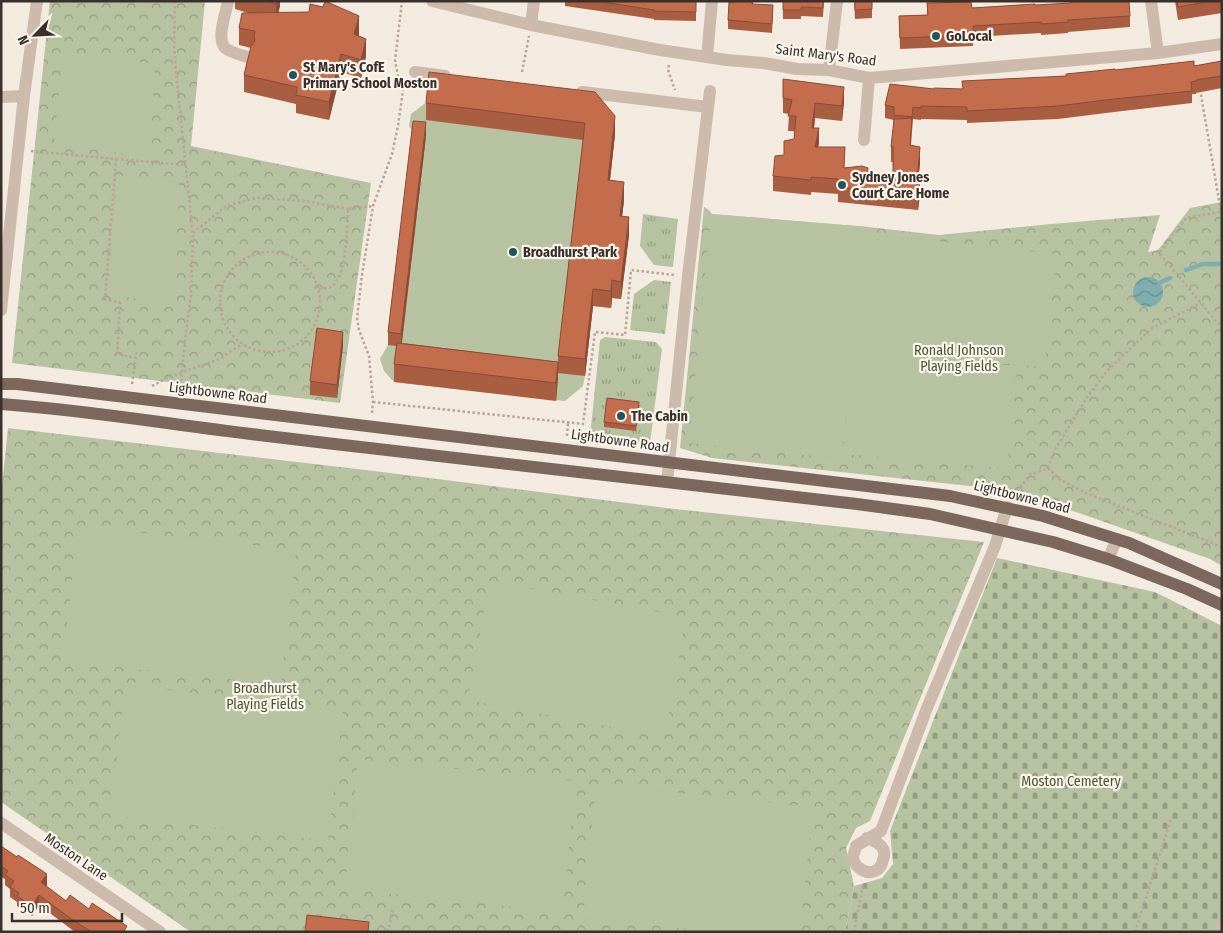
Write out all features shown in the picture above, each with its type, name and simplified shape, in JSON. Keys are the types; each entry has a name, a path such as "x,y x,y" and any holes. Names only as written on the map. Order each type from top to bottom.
{"main road":[{"name":"Lightbowne Road","path":"1,384 17,384 950,496 1043,516 1117,539 1222,584"},
{"path":"1,404 42,407 257,435 930,514 1053,542 1108,559 1187,589 1222,605"}],"street":[{"path":"1,310 24,96 37,1"},
{"path":"228,1 221,40 226,50 247,57"},
{"name":"Saint Mary's Road","path":"432,1 531,25 672,51 797,69 829,70 869,78 1158,53 1222,44"},
{"path":"531,25 534,1"},
{"path":"707,57 712,1"},
{"path":"829,70 837,1"},
{"path":"1151,1 1158,53"},
{"path":"415,72 454,77"},
{"path":"864,140 869,78"},
{"path":"572,91 708,108"},
{"path":"667,482 688,276 710,91"},
{"path":"1,98 24,96"},
{"path":"881,845 881,831 927,708 995,546 1007,507"},
{"path":"1108,559 1117,539"},
{"name":"Moston Lane","path":"1,823 160,932"},
{"path":"867,838 881,845 885,851 879,869 872,872 858,868 853,858 856,846 867,838 881,831"},
{"path":"1220,932 1222,926"}],"path":[{"path":"175,1 174,41 176,72 193,233 191,296 180,392"},
{"path":"370,426 373,402 369,356 359,330 357,318 373,206 392,154 398,126 403,90 395,61 402,1"},
{"path":"522,72 531,25"},
{"path":"672,51 668,70 675,90"},
{"path":"1199,87 1221,212 1186,218 1159,251 1215,320 1222,326"},
{"path":"18,149 186,166"},
{"path":"116,159 105,299 120,303 117,354 136,358"},
{"path":"193,233 226,206 256,198 306,201 348,209 373,206"},
{"path":"319,289 331,287 338,280 342,268 348,209"},
{"path":"281,252 298,260 316,280 319,289 321,308 315,326 304,340 288,350 260,352 251,349 235,338 224,323 221,314 220,296 226,278 237,264 253,254 281,252"},
{"path":"373,402 583,424 595,332 625,335 631,270 688,276"},
{"path":"1007,507 1016,490 1031,474 1048,468 1056,448 1086,399 1108,370 1152,328 1201,303"},
{"path":"130,398 171,376 220,359 231,350 243,344"},
{"path":"130,398 137,350"},
{"path":"1048,468 1059,479 1086,492 1222,547"},
{"path":"1135,932 1171,819"},
{"path":"854,932 865,871"},
{"path":"388,932 393,908"}],"green space":[{"path":"50,1 205,1 191,146 371,183 340,403 12,363"},
{"path":"63,51 155,64 150,157 54,144"},
{"name":"Broadhurst Park","path":"428,101 595,110 615,134 608,197 624,200 620,234 629,235 621,299 612,298 611,308 593,306 583,386 565,401 394,382 384,371 380,359 388,345 415,134 409,126 411,114"},
{"path":"117,175 179,182 174,303 108,295"},
{"name":"Ronald Johnson Playing Fields","path":"1222,202 1222,566 1210,559 1016,491 712,458 680,448 704,207 712,214 939,235 1160,215 1148,252 1158,250 1190,208"},
{"path":"643,214 678,219 673,267 654,265 640,246"},
{"name":"Ronald Johnson Playing Fields","path":"711,214 868,227 867,234 1057,254 1044,367 922,357 1017,366 1007,469 843,454 849,393 841,459 689,443"},
{"path":"654,280 671,282 665,334 630,330 634,294"},
{"path":"605,337 656,342 662,349 650,443 590,437 600,340"},
{"name":"Broadhurst Playing Fields","path":"8,428 675,509 984,542 870,821 856,828 846,848 854,886 845,932 191,932 1,802 1,497"},
{"path":"78,526 296,550 281,685 63,661"},
{"name":"Moston Cemetery","path":"997,558 1155,592 1222,626 1222,932 845,932 854,886 882,878 893,864 890,831"},
{"path":"490,581 686,617 665,737 468,700"},
{"path":"125,685 343,711 328,841 110,815"},
{"path":"358,759 576,781 562,912 345,889"},
{"path":"596,784 813,807 800,932 715,932 583,918"}],"water":[{"path":"1148,277 1158,282 1163,292 1158,302 1148,307 1138,302 1133,292 1138,282"}],"building":[{"path":"325,1 359,16 354,34 366,39 361,60 341,54 329,102 296,95 297,87 244,75 251,46 255,41 255,31 239,28 242,13 309,12 310,4 323,7"},
{"path":"596,1 696,1 696,12 654,11"},
{"path":"734,1 752,1 752,4 773,5 772,24 728,20 729,2 734,3"},
{"path":"783,1 823,1 823,8 801,7 801,10 783,10"},
{"path":"855,1 872,1 872,9 855,10"},
{"path":"1079,1 1129,1 1130,16 1068,20 1068,22 1041,24 1041,22 973,26 973,35 900,38 899,16 928,15 927,3 971,2 972,8"},
{"path":"1177,1 1211,1 1178,7"},
{"path":"1194,61 1194,66 1222,61 1222,76 1191,82 1192,91 1058,106 967,111 967,107 921,106 921,108 913,107 912,117 894,115 894,107 885,105 890,84 934,89 963,89 962,81 1066,76 1066,74"},
{"path":"429,72 595,92 615,116 608,180 624,182 620,216 629,217 621,282 612,280 611,291 593,289 585,359 558,356 585,123 426,103"},
{"path":"783,79 844,87 842,106 815,103 812,128 819,128 815,147 845,147 844,168 862,166 868,168 868,174 893,176 893,147 891,147 894,119 912,118 910,145 920,147 917,179 920,179 918,195 838,187 838,179 811,177 811,180 773,176 775,156 784,155 784,141 794,139 796,116 788,116 792,100 783,98"},
{"path":"413,121 426,122 401,334 388,332"},
{"path":"317,328 343,332 337,385 310,381"},
{"path":"397,343 558,362 556,383 394,364"},
{"name":"The Cabin","path":"607,398 639,402 636,426 604,422"},
{"path":"1,846 47,874 41,882 66,901 70,895 89,909 92,903 127,926 124,931 126,932 92,932 39,895 32,906 17,896 19,893 10,887 14,881 5,875 8,871 1,866"},
{"path":"307,915 369,922 368,932 305,932"}],"waterway":[{"path":"1186,270 1203,264 1222,264"},
{"path":"1159,283 1170,278"}],"place":[{"name":"GoLocal","path":"936,36"},
{"name":"St Mary's CofE Primary School Moston","path":"293,75"},
{"name":"Sydney Jones Court Care Home","path":"842,185"},
{"name":"Broadhurst Park","path":"513,252"},
{"name":"The Cabin","path":"621,416"}]}
